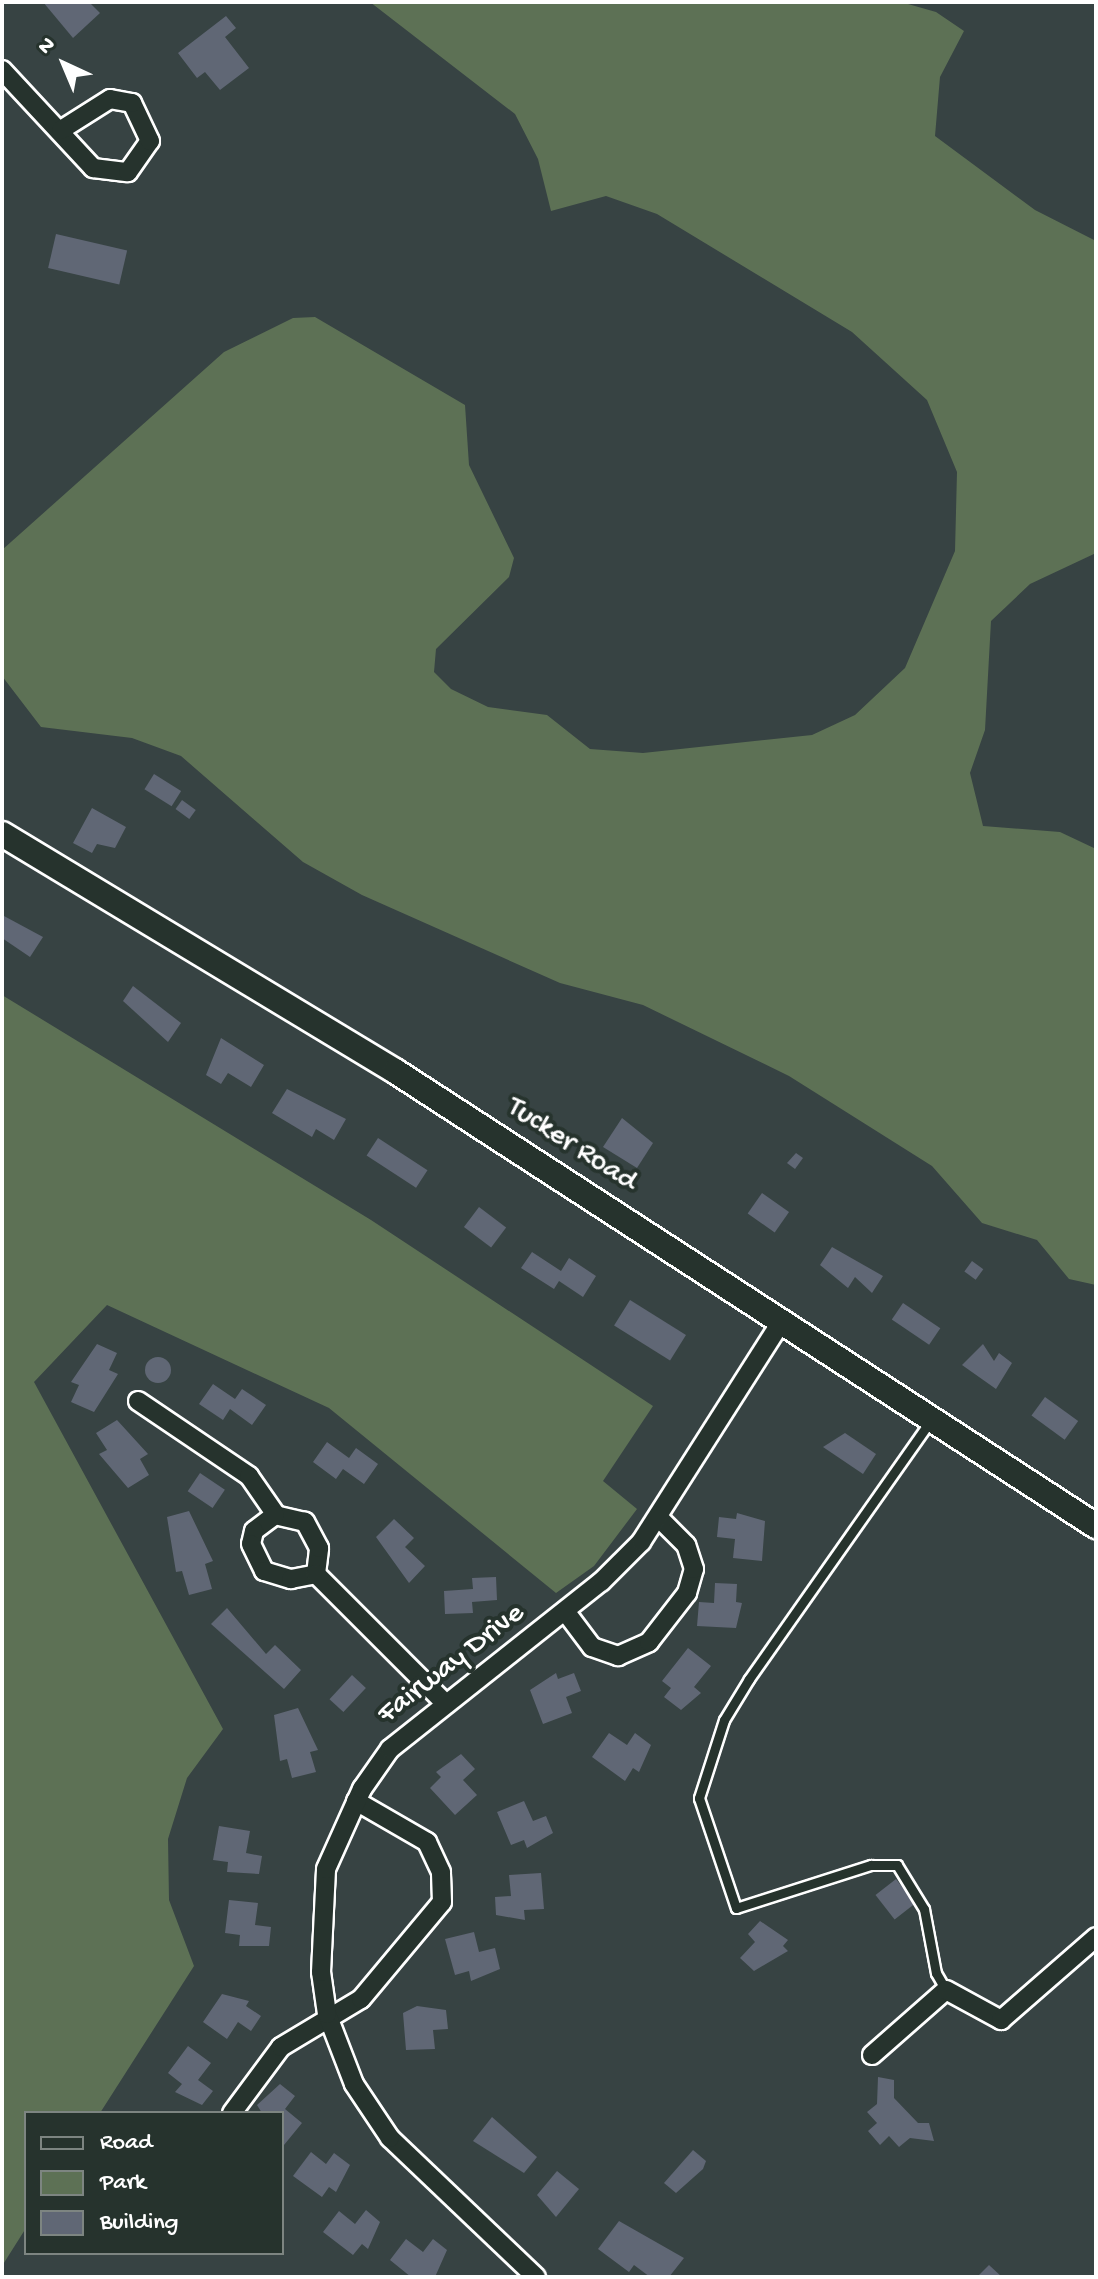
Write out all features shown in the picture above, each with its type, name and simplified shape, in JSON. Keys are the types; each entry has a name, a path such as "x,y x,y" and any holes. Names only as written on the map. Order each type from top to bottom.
{"main road":[{"name":"Tucker Road","path":"2,834 384,1064 1096,1526"}],"street":[{"path":"2,70 61,130 93,168 110,175 142,160 150,141 132,103 110,99 61,130"},
{"name":"Fairway Drive","path":"536,2277 390,2138 354,2084 327,2014 319,1906 330,1857 356,1801 390,1749 444,1702 565,1611 659,1518 782,1321"},
{"path":"138,1401 232,1462 276,1515"},
{"path":"316,1574 275,1578 256,1561 254,1531 276,1515 290,1515 315,1535 316,1574 444,1702"},
{"path":"565,1611 592,1647 618,1656 649,1642 687,1593 694,1569 686,1545 659,1518"},
{"path":"233,2111 281,2047 327,2014 361,1999 442,1902 441,1872 427,1842 356,1801"},
{"path":"872,2055 946,1990 1001,2020 1096,1937"}],"lane":[{"path":"932,1419 724,1720 699,1798 736,1908 871,1865 897,1865 924,1909 936,1973 946,1990"}],"green space":[{"path":"370,2 901,2 936,12 964,31 940,77 935,136 1035,210 1096,241 1096,553 1030,584 991,621 985,730 970,773 983,826 1060,832 1096,849 1096,1285 1069,1279 1037,1240 982,1223 932,1166 789,1076 643,1005 560,983 362,895 303,862 181,756 132,738 41,727 2,676 2,550 224,352 293,318 315,317 465,405 469,465 514,558 509,577 436,649 434,672 451,689 488,707 547,715 590,749 643,753 812,735 855,715 905,668 955,551 957,472 927,400 852,332 657,214 606,196 551,211 538,159 515,114"},
{"path":"2,995 371,1220 653,1406 603,1481 637,1509 594,1566 556,1593 329,1408 107,1305 34,1382 223,1729 187,1778 168,1839 169,1900 194,1966 101,2111 24,2111 24,2231 2,2266"}],"building":[{"path":"43,2 89,2 100,13 73,38"},
{"path":"226,16 236,28 225,37 249,68 220,90 205,72 197,78 178,53"},
{"path":"56,234 127,250 119,285 48,268"},
{"path":"154,774 181,791 172,806 144,789"},
{"path":"182,800 196,810 189,819 176,809"},
{"path":"92,808 126,827 115,848 97,844 92,853 73,843"},
{"path":"4,916 43,937 30,957 2,938"},
{"path":"133,986 181,1023 168,1042 123,1001"},
{"path":"221,1038 264,1065 251,1087 228,1073 221,1084 206,1075"},
{"path":"287,1089 346,1119 334,1140 316,1129 312,1137 272,1113"},
{"path":"622,1118 653,1143 637,1168 603,1147"},
{"path":"378,1138 427,1170 416,1188 367,1156"},
{"path":"796,1153 803,1158 795,1169 787,1163"},
{"path":"762,1193 789,1212 775,1232 748,1213"},
{"path":"479,1207 506,1227 491,1247 464,1227"},
{"path":"832,1247 883,1276 872,1293 855,1277 848,1288 820,1265"},
{"path":"532,1252 561,1271 569,1258 596,1276 583,1297 559,1281 554,1289 521,1268"},
{"path":"972,1261 983,1269 976,1280 964,1272"},
{"path":"630,1300 686,1335 670,1360 614,1325"},
{"path":"903,1303 940,1328 929,1345 892,1320"},
{"path":"97,1344 117,1353 109,1370 118,1374 94,1412 71,1402 79,1385 71,1382"},
{"path":"983,1344 994,1361 999,1353 1012,1363 996,1389 962,1365"},
{"path":"158,1357 168,1360 171,1370 168,1380 158,1383 148,1380 145,1370 148,1360"},
{"path":"213,1384 235,1399 242,1389 266,1405 252,1425 230,1409 223,1420 199,1404"},
{"path":"1045,1397 1078,1421 1065,1440 1031,1416"},
{"path":"117,1420 148,1454 140,1459 149,1475 128,1488 99,1454 107,1450 96,1433"},
{"path":"845,1433 876,1454 863,1474 823,1447"},
{"path":"327,1442 349,1458 356,1448 378,1464 364,1484 343,1469 336,1479 313,1462"},
{"path":"200,1473 225,1490 213,1508 188,1491"},
{"path":"189,1511 213,1561 205,1564 212,1589 189,1595 182,1571 176,1572 167,1517"},
{"path":"737,1513 765,1521 762,1561 733,1558 735,1539 717,1537 719,1517 736,1519"},
{"path":"394,1519 414,1538 405,1547 425,1566 409,1583 376,1537"},
{"path":"496,1577 497,1600 472,1602 473,1613 445,1614 444,1591 473,1589 472,1578"},
{"path":"715,1583 737,1584 736,1602 742,1603 736,1628 697,1626 699,1602 714,1603"},
{"path":"227,1608 266,1654 275,1645 301,1670 284,1689 211,1624"},
{"path":"688,1648 711,1666 694,1687 701,1693 681,1710 664,1697 671,1688 662,1681"},
{"path":"556,1673 558,1679 574,1673 581,1691 566,1697 572,1713 543,1724 530,1690"},
{"path":"352,1675 366,1688 343,1712 329,1699"},
{"path":"298,1708 318,1750 310,1752 316,1772 292,1778 287,1759 280,1761 274,1715"},
{"path":"609,1733 627,1745 635,1733 651,1745 639,1772 633,1768 625,1781 592,1757"},
{"path":"461,1754 475,1769 463,1780 477,1795 455,1815 430,1788 441,1777 436,1772"},
{"path":"524,1801 533,1821 546,1816 553,1833 527,1848 524,1840 511,1845 497,1812"},
{"path":"219,1826 250,1831 246,1853 262,1856 259,1874 227,1872 228,1862 213,1860"},
{"path":"541,1873 544,1909 524,1910 525,1920 496,1915 495,1897 511,1896 509,1875"},
{"path":"896,1879 915,1903 895,1919 876,1895"},
{"path":"229,1900 258,1903 255,1925 271,1927 269,1946 239,1946 240,1935 225,1933"},
{"path":"760,1921 788,1940 783,1946 788,1951 754,1971 740,1958 755,1942 748,1934"},
{"path":"474,1932 479,1952 495,1948 500,1969 471,1981 469,1971 455,1975 445,1939"},
{"path":"222,1994 249,2001 246,2006 261,2016 251,2031 238,2022 227,2039 203,2022"},
{"path":"417,2006 446,2010 448,2029 433,2030 435,2049 406,2050 403,2013"},
{"path":"188,2046 211,2063 198,2080 213,2091 202,2105 175,2092 182,2084 168,2073"},
{"path":"878,2077 894,2080 894,2098 918,2123 929,2123 934,2141 910,2138 899,2147 889,2136 880,2145 868,2131 877,2123 867,2112 877,2104"},
{"path":"280,2084 295,2096 285,2109 302,2123 284,2145 284,2111 261,2111 257,2105"},
{"path":"492,2117 537,2157 524,2173 473,2141"},
{"path":"693,2150 706,2161 703,2169 676,2193 664,2183"},
{"path":"311,2152 326,2164 334,2153 350,2165 336,2192 329,2187 322,2197 293,2176"},
{"path":"557,2171 579,2189 556,2217 537,2195"},
{"path":"366,2210 380,2222 368,2249 362,2244 353,2255 323,2232 339,2211 355,2224"},
{"path":"619,2221 684,2258 669,2277 650,2277 634,2265 629,2272 598,2249"},
{"path":"406,2239 423,2252 433,2239 447,2250 435,2277 411,2277 390,2260"},
{"path":"989,2265 1002,2277 977,2277"}]}
